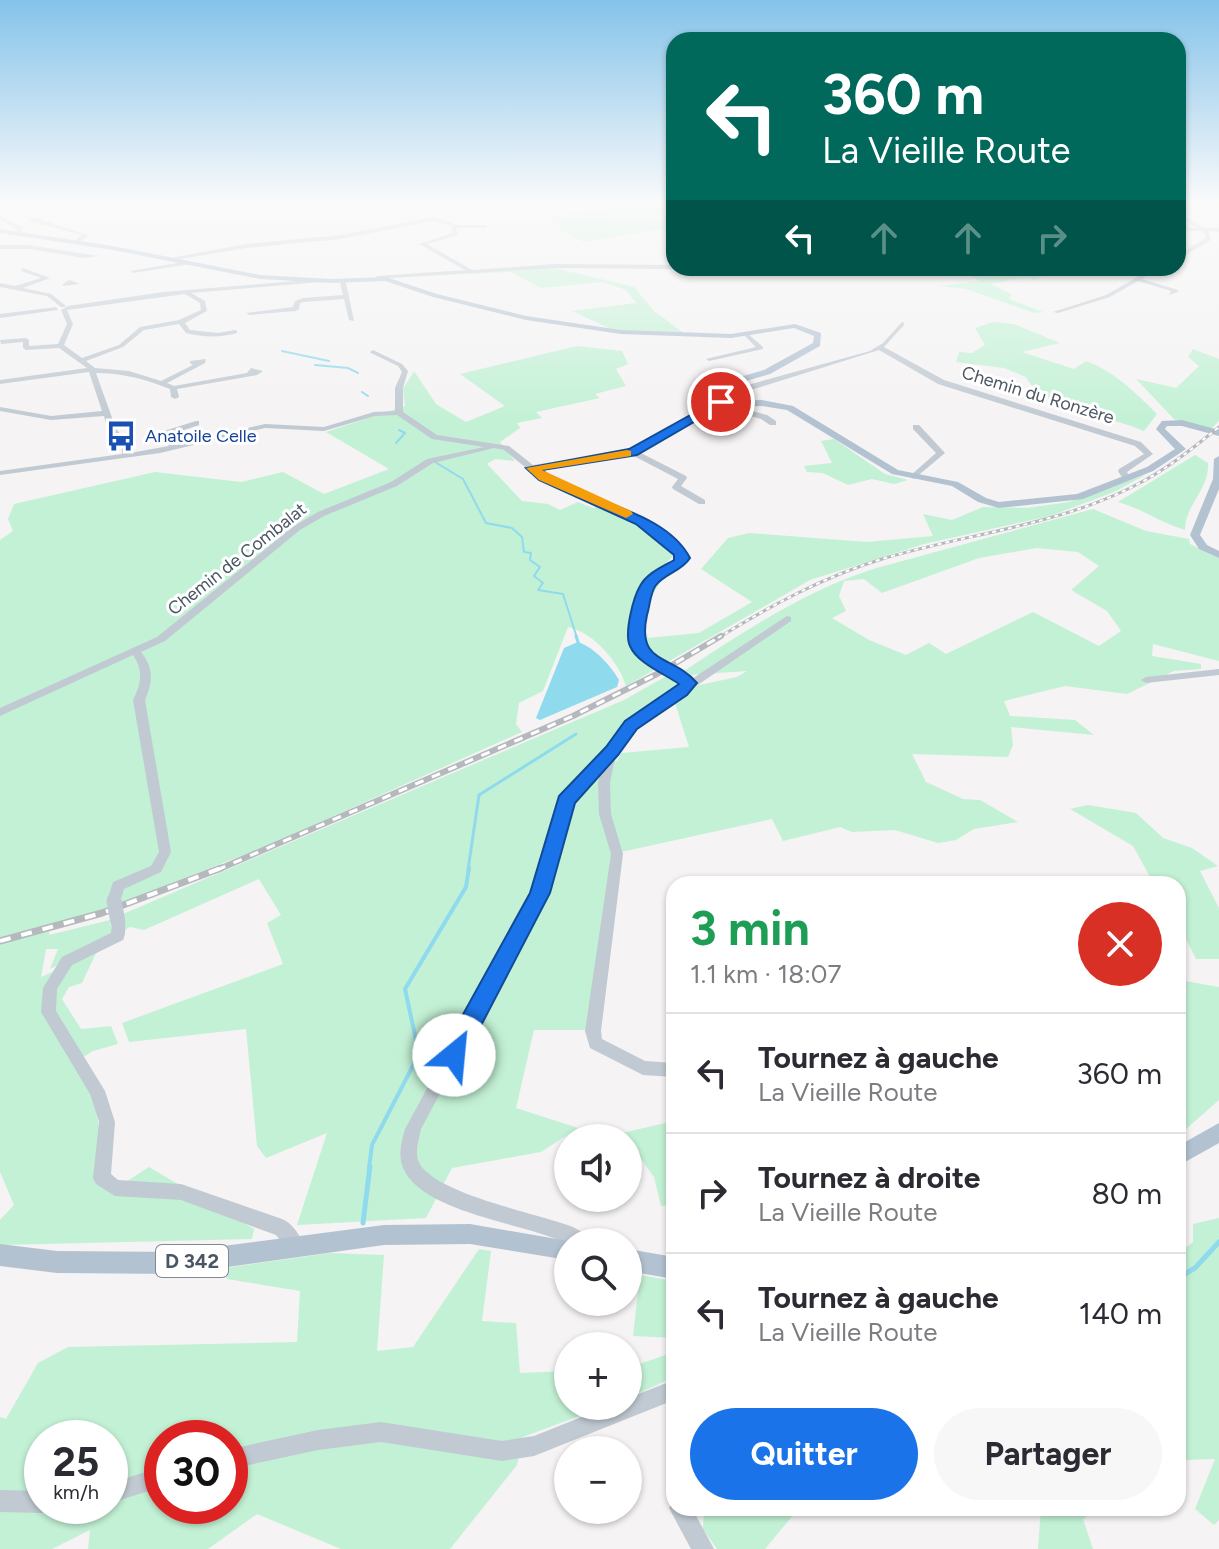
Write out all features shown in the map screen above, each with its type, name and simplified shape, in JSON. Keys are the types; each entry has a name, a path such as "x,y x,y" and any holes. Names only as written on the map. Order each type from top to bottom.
{"main road":[{"path":"257,276 343,282 391,278 435,296 542,320 621,332 747,335 795,326 814,331 820,340 767,372 705,391 702,397 718,404 762,403 790,408 888,468 914,477 952,483 987,503 1010,506 1079,497 1153,467 1180,451 1179,443 1160,429 1163,423 1179,423 1219,433"},
{"path":"1219,459 1218,479 1195,535 1203,547 1219,555"},
{"path":"1186,1152 1219,1132"},
{"name":"D 342","path":"0,1255 57,1262 177,1263 384,1235 470,1234 554,1248"},
{"path":"642,1262 666,1267"}],"street":[{"path":"42,276 69,282"},
{"path":"391,278 412,276"},
{"path":"1056,312 1089,304 1142,276"},
{"path":"11,289 47,278"},
{"path":"1137,279 1176,291 1171,294"},
{"path":"0,316 183,292 319,281"},
{"path":"343,282 352,320"},
{"path":"0,285 49,295 63,308 70,324 60,346"},
{"path":"83,360 121,346 142,328 199,316 204,306 199,298 183,292"},
{"path":"249,313 296,309 297,302 303,300 347,297"},
{"path":"1098,300 1117,306"},
{"path":"181,322 188,332 223,334"},
{"path":"532,468 633,452 751,387 852,360 880,348 902,324"},
{"path":"709,359 761,348 747,335"},
{"path":"1,342 26,340 26,348 31,349 60,346 83,360 91,368 112,429 126,446 126,456"},
{"name":"Chemin du Ronzère","path":"880,348 941,382 1138,444 1149,454 1122,471 1126,477"},
{"path":"373,352 400,365 406,372 399,388 399,413"},
{"path":"162,383 198,364"},
{"path":"0,382 91,368 132,372 162,383 174,393 250,373"},
{"path":"718,404 764,417 773,423"},
{"path":"0,409 51,418 107,413"},
{"path":"0,473 174,448 265,426 324,429 374,414 399,413 435,437 497,446 513,452 543,477 641,521 680,552 683,558 680,563 652,580 641,604 637,645 685,680"},
{"path":"174,448 164,434 196,423"},
{"path":"914,477 941,453 916,427"},
{"name":"Chemin de Combalat","path":"0,712 161,639 297,528 321,514 394,484 430,461 497,446"},
{"path":"633,452 683,478 676,487 702,502"},
{"path":"554,1228 502,1215 426,1184 411,1169 408,1147 415,1124 540,893 566,800 612,751 631,725 681,692 685,680 787,619"},
{"path":"136,652 147,671 147,684 139,700 165,852 156,869 118,886 114,901 118,936 67,961 50,988 48,1012 97,1091 104,1112 107,1122 102,1178 115,1188 181,1192 282,1228 295,1245"},
{"path":"1146,680 1219,672"},
{"path":"612,751 604,783 605,814 617,854 593,1031 595,1043 643,1068 666,1069"},
{"path":"248,1455 318,1440 381,1432 502,1451 534,1446 666,1393"},
{"path":"0,1501 24,1502"},
{"path":"684,1516 703,1549"}],"green space":[{"path":"518,276 590,276 634,287 654,311 685,334 613,330 572,311 636,303 626,290 603,282 541,288"},
{"path":"972,276 1043,276 1034,280 1028,277 990,284 1012,294 1009,299 1043,312 1034,313 966,289 939,286 980,281"},
{"path":"993,322 1014,324 1060,343 1022,352 1074,369 1086,361 1096,365 1124,383 1157,414 1144,431 1062,404 1034,387 1026,377 1004,368 956,362 959,352 972,353 985,345 975,328"},
{"path":"577,346 622,351 628,364 616,369 626,386 595,394 600,398 536,412 542,418 517,423 520,428 500,442 515,461 495,459 487,464 522,501 548,504 560,510 578,502 593,508 599,506 640,526 666,546 674,555 655,574 664,577 651,598 646,614 648,638 699,633 752,602 701,569 728,538 749,533 867,542 933,536 923,514 952,520 983,507 1026,508 1069,502 1147,474 1114,492 1050,516 924,544 810,580 626,686 618,667 604,649 587,635 568,627 543,691 519,703 516,724 522,732 262,848 120,903 107,902 107,908 50,925 49,935 110,920 110,925 121,922 123,914 624,700 670,674 678,680 674,692 622,728 600,757 617,761 621,753 689,747 675,703 695,686 737,677 747,671 690,675 684,671 729,641 847,578 1093,509 1146,531 1189,539 1190,544 1219,558 1219,661 1153,644 1152,656 1201,664 1201,669 1174,671 1127,694 1065,686 1004,701 1010,716 1075,720 1094,735 1011,727 1013,745 1008,757 912,754 926,782 963,799 980,800 1018,822 974,829 956,840 938,843 895,830 852,832 840,827 783,841 772,819 621,852 587,1030 534,1030 516,1108 566,1124 554,1124 554,1144 541,1152 452,1168 426,1218 297,1225 327,1133 266,1158 257,1146 246,1029 129,1042 122,1023 283,964 267,923 281,915 259,879 144,930 130,927 50,969 58,949 46,949 41,977 96,953 82,983 69,987 62,999 81,1029 111,1026 118,1044 93,1051 73,1063 93,1097 112,1191 149,1167 254,1229 252,1239 0,1245 0,1220 14,1205 0,1172 0,540 13,531 8,519 14,504 155,472 241,482 283,472 324,494 389,469 326,432 405,406 403,389 414,371 436,404 466,422 505,406 460,374","holes":["1037,548 1078,552 1099,566 1071,590 1107,611 1121,631 1099,646 1033,612 946,654 929,643 906,655 869,640 832,618 846,611 839,596 844,581 864,579 882,593 979,558"]},
{"path":"1193,349 1219,359 1219,421 1211,429 1174,419 1136,379 1176,388 1199,366 1188,357"},
{"path":"834,439 885,474 908,480 894,484 872,479 848,485 823,473 807,472 804,466 832,463 821,441"},
{"path":"1195,455 1208,463 1208,472 1189,512 1185,530 1118,502"},
{"path":"1088,805 1136,813 1163,838 1192,848 1218,866 1200,871 1219,908 1219,959 1196,959 1186,939 1186,876 1150,876 1133,846 1070,809"},
{"path":"1186,981 1219,987 1219,1100 1186,1129"},
{"path":"666,1123 666,1206 661,1206 654,1177 642,1160 642,1128"},
{"path":"1219,1218 1219,1520 1214,1525 1195,1509 1215,1459 1186,1460 1186,1248 1193,1242 1193,1224"},
{"path":"479,1249 491,1251 482,1321 516,1323 520,1373 554,1372 554,1420 569,1420 523,1437 517,1465 450,1549 341,1549 257,1514 248,1520 248,1420 144,1420 144,1524 243,1524 208,1549 88,1549 90,1530 52,1549 0,1549 0,1417 6,1419 38,1363 68,1347 297,1342 300,1291 227,1279 225,1268 330,1253 384,1255 377,1351 413,1347"},
{"path":"642,1275 666,1280 666,1338 642,1336 642,1332 633,1332 635,1316 642,1316"},
{"path":"666,1355 666,1381 642,1392 642,1363"},
{"path":"704,1516 792,1516 765,1549 717,1549 703,1529"},
{"path":"1040,1516 1087,1516 1083,1519 1093,1549 1038,1549"}],"water":[{"path":"578,642 607,663 619,680 617,687 540,720 536,718 564,648"}],"waterway":[{"path":"282,351 329,361"},
{"path":"315,365 348,368 358,373"},
{"path":"362,392 368,396"},
{"path":"396,443 405,433 399,430"},
{"path":"435,462 463,479 486,523 512,528 522,537 524,552 531,553 530,560 540,567 534,576 543,583 538,590 563,594 577,638"},
{"path":"576,636 578,642"},
{"path":"468,870 479,795 576,734"},
{"path":"369,1168 372,1145 419,1054 405,989 466,887 469,868"},
{"path":"363,1223 370,1166"},
{"path":"1186,1273 1219,1242"}],"railway":[{"path":"718,638 797,593 860,566 913,550 1042,520 1104,500 1157,473 1219,427"},
{"path":"217,870 573,716 657,674 721,636"},
{"path":"0,941 102,913 221,868"}],"slow traffic":[{"path":"626,514 543,477 532,468 627,453"}],"place":[{"name":"Anatoile Celle","path":"121,436"}],"route":[{"path":"454,1055 540,893 566,800 612,751 631,725 681,692 689,683 642,652 635,635 646,587 660,574 680,563 683,558 680,552 641,521 543,477 532,468 633,452 721,402"}]}
